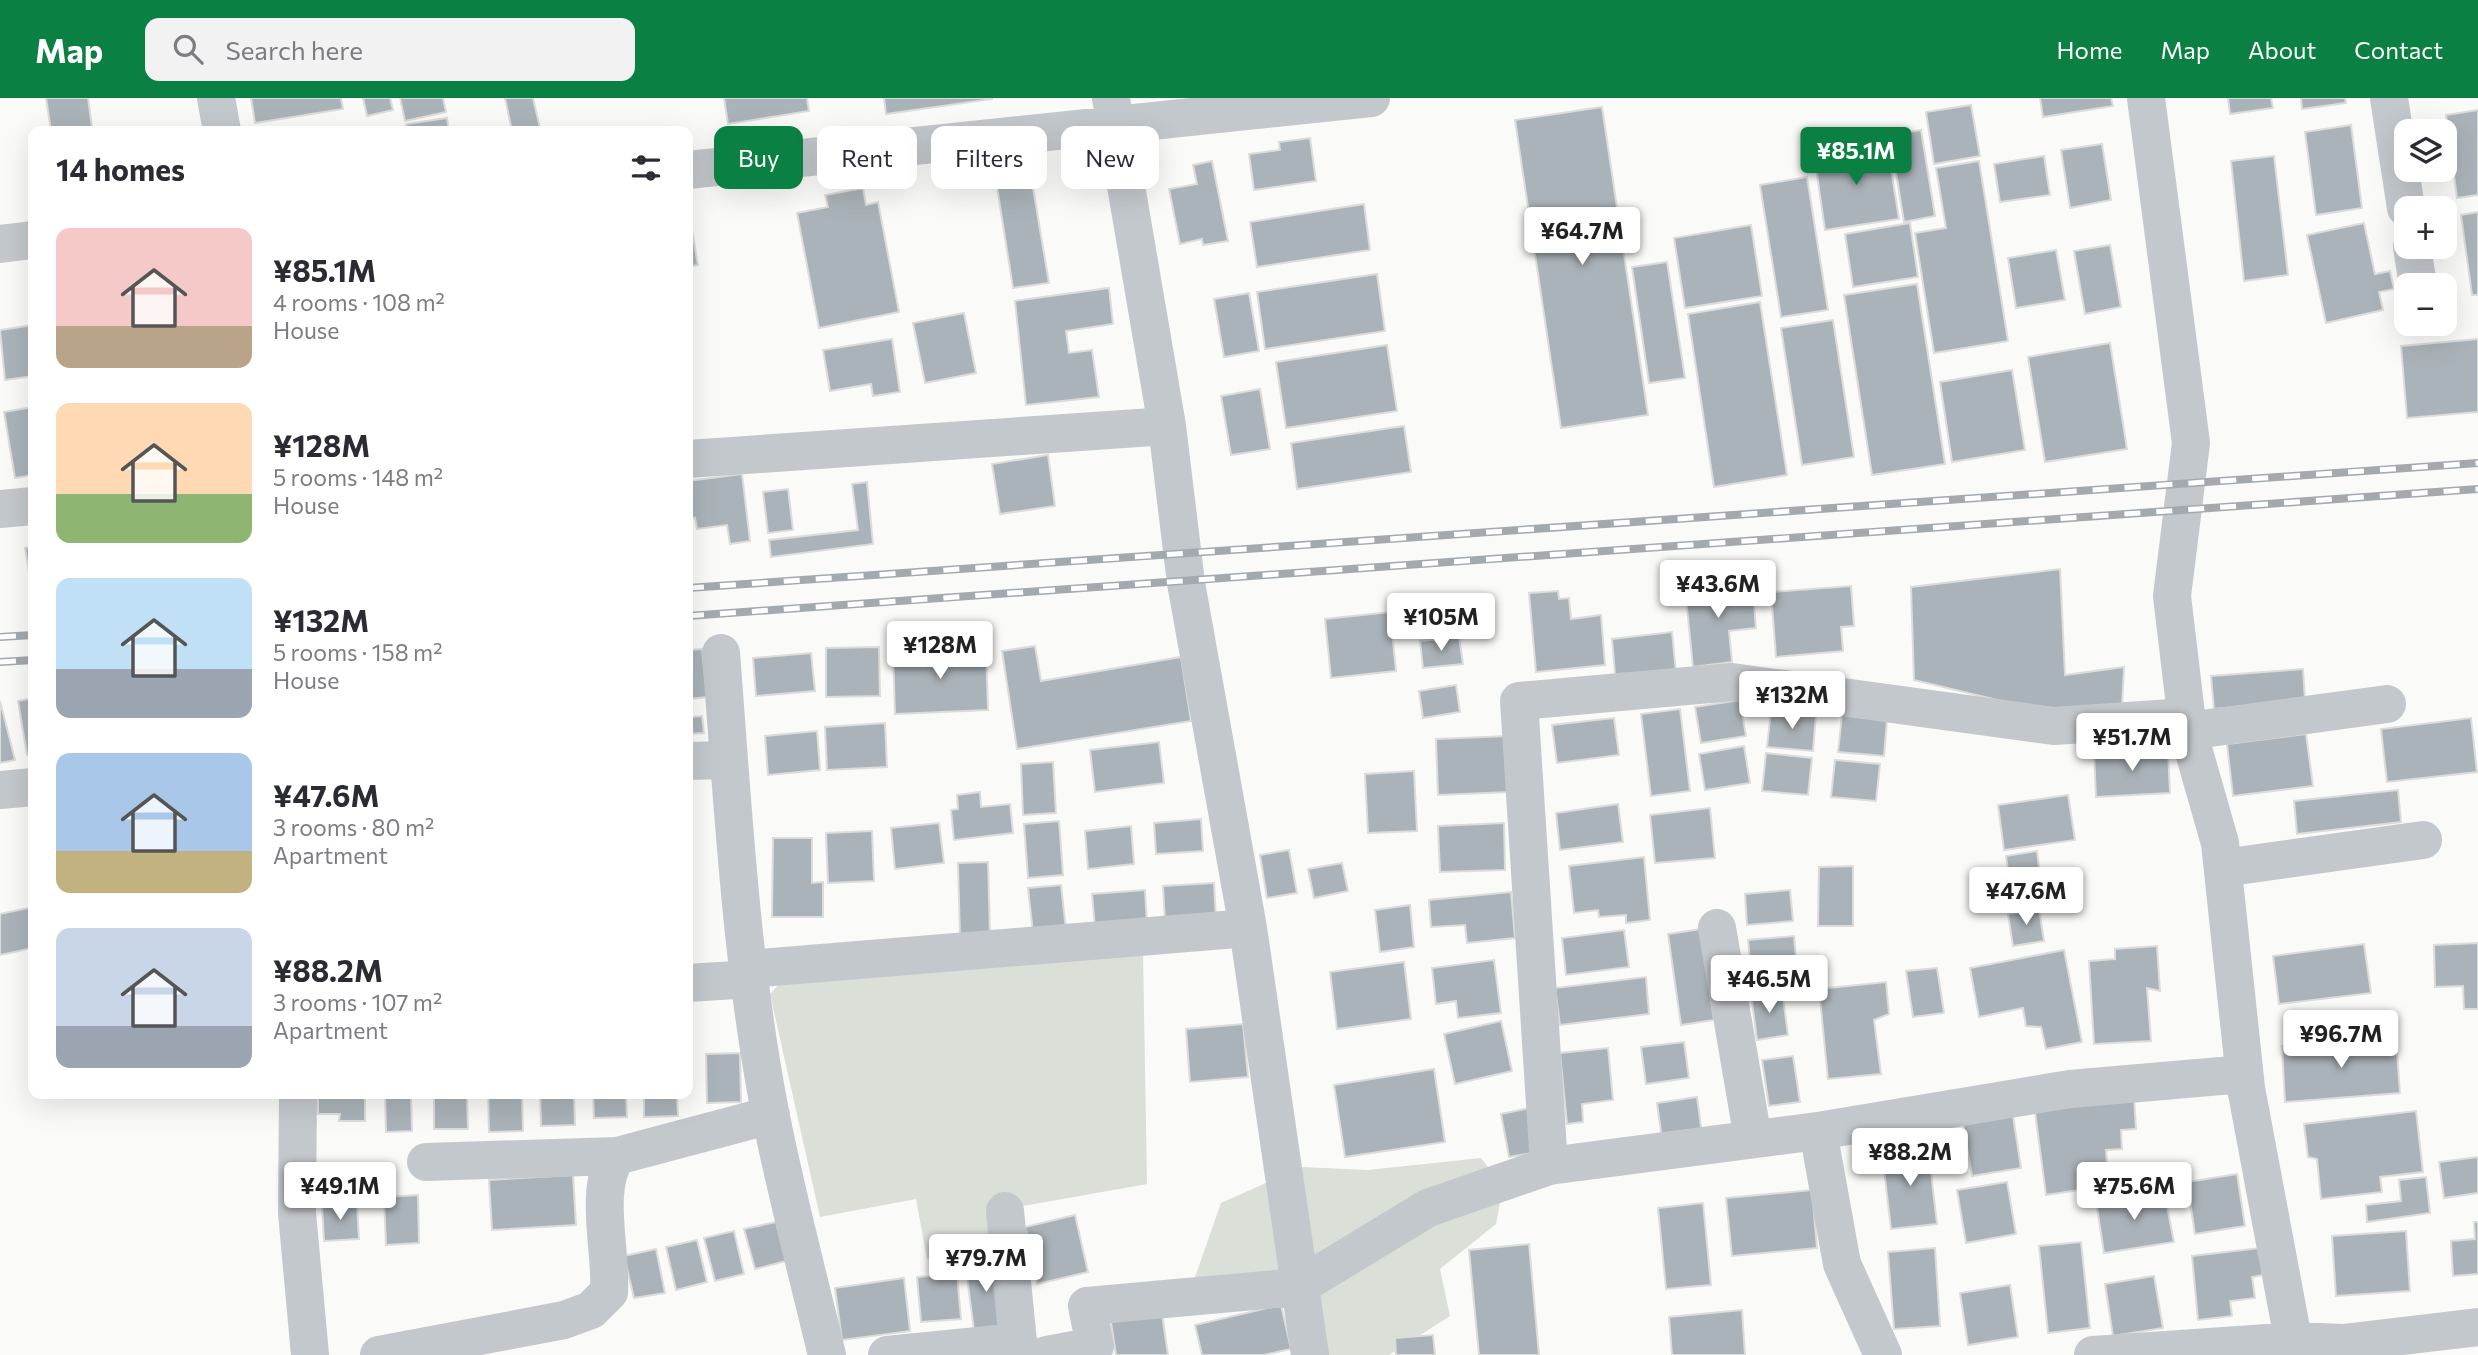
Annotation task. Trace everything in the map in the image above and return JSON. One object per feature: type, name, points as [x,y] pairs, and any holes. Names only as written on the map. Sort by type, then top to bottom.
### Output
[{"type":"street","points":[[216,98],[221,126]]},
{"type":"street","points":[[693,169],[1112,110],[1371,98]]},
{"type":"street","points":[[2146,98],[2191,443],[2172,596],[2188,724],[2220,843],[2244,1074],[2295,1348]]},
{"type":"street","points":[[2389,98],[2404,196]]},
{"type":"street","points":[[1112,110],[1167,426],[1186,583],[1248,928],[1298,1287],[1310,1355]]},
{"type":"street","points":[[0,244],[28,241]]},
{"type":"street","points":[[693,459],[1167,426]]},
{"type":"street","points":[[0,509],[28,506]]},
{"type":"street","points":[[721,653],[750,974],[771,1115],[809,1290],[827,1355]]},
{"type":"street","points":[[1549,1166],[1519,701],[1732,682],[2054,726],[2188,724],[2387,704]]},
{"type":"street","points":[[693,761],[729,760]]},
{"type":"street","points":[[0,790],[28,787]]},
{"type":"street","points":[[2223,867],[2423,841]]},
{"type":"street","points":[[693,982],[750,974],[1248,928]]},
{"type":"street","points":[[1717,928],[1753,1139]]},
{"type":"street","points":[[887,1355],[1096,1351],[1087,1306],[1298,1287],[1428,1208],[1549,1166],[1818,1130],[2070,1089],[2244,1074]]},
{"type":"street","points":[[298,1099],[297,1213],[310,1355]]},
{"type":"street","points":[[426,1162],[617,1156],[771,1115]]},
{"type":"street","points":[[1818,1130],[1842,1264],[1883,1355]]},
{"type":"street","points":[[379,1355],[510,1332],[564,1320],[591,1310],[609,1292],[611,1268],[604,1188],[610,1165],[617,1156]]},
{"type":"street","points":[[1005,1211],[1029,1351]]},
{"type":"street","points":[[2093,1355],[2295,1348],[2478,1327]]},
{"type":"shaded area","points":[[1143,953],[1147,1184],[1012,1208],[1016,1245],[927,1259],[916,1199],[820,1217],[770,994],[780,983]]},
{"type":"shaded area","points":[[1481,1158],[1503,1186],[1496,1224],[1440,1269],[1450,1316],[1389,1355],[1320,1355],[1304,1279],[1195,1277],[1221,1203],[1302,1167],[1368,1170]]},
{"type":"building","points":[[46,98],[88,98],[92,126],[50,126]]},
{"type":"building","points":[[251,98],[341,98],[343,109],[255,123]]},
{"type":"building","points":[[363,98],[390,98],[393,110],[367,116]]},
{"type":"building","points":[[400,98],[443,98],[446,112],[405,121]]},
{"type":"building","points":[[505,98],[533,98],[540,126],[511,126]]},
{"type":"building","points":[[724,98],[807,98],[809,111],[728,124]]},
{"type":"building","points":[[884,98],[992,98],[992,99],[886,114]]},
{"type":"building","points":[[2040,98],[2111,98],[2113,106],[2043,117]]},
{"type":"building","points":[[2228,98],[2271,98],[2273,108],[2230,114]]},
{"type":"building","points":[[2301,98],[2345,98],[2346,103],[2302,109]]},
{"type":"building","points":[[1971,105],[1980,156],[1934,164],[1926,112]]},
{"type":"building","points":[[1602,107],[1648,415],[1561,428],[1515,120]]},
{"type":"building","points":[[2478,110],[2478,195],[2457,198],[2455,182],[2457,182],[2457,119],[2447,119],[2446,115]]},
{"type":"building","points":[[447,118],[448,126],[406,126]]},
{"type":"building","points":[[2351,125],[2362,208],[2316,215],[2305,132]]},
{"type":"building","points":[[1921,130],[1935,216],[1904,222],[1890,135]]},
{"type":"building","points":[[1310,138],[1316,181],[1254,190],[1249,154],[1280,150],[1279,142]]},
{"type":"building","points":[[1887,143],[1899,219],[1825,230],[1814,154]]},
{"type":"building","points":[[2102,144],[2111,200],[2070,208],[2061,150]]},
{"type":"building","points":[[2044,156],[2050,195],[2000,202],[1994,164]]},
{"type":"building","points":[[2274,156],[2288,275],[2244,281],[2231,161]]},
{"type":"building","points":[[1212,161],[1228,241],[1203,245],[1202,239],[1180,244],[1169,189],[1197,184],[1193,165]]},
{"type":"building","points":[[1979,161],[2008,341],[1934,353],[1915,233],[1946,228],[1936,168]]},
{"type":"building","points":[[1807,177],[1828,310],[1781,317],[1760,185]]},
{"type":"building","points":[[863,189],[866,205],[878,202],[899,312],[819,328],[797,213],[828,207],[825,195]]},
{"type":"building","points":[[997,189],[1033,189],[1049,283],[1013,288]]},
{"type":"building","points":[[1364,204],[1370,250],[1257,267],[1250,222]]},
{"type":"building","points":[[2478,212],[2478,295],[2472,295],[2461,215]]},
{"type":"building","points":[[1910,223],[1918,277],[1853,287],[1845,234]]},
{"type":"building","points":[[2364,223],[2375,274],[2390,271],[2394,289],[2379,292],[2383,310],[2326,323],[2307,235]]},
{"type":"building","points":[[1751,225],[1762,296],[1685,308],[1674,238]]},
{"type":"building","points":[[693,236],[698,265],[693,266]]},
{"type":"building","points":[[2110,245],[2121,307],[2085,314],[2074,251]]},
{"type":"building","points":[[2056,250],[2065,300],[2016,308],[2008,258]]},
{"type":"building","points":[[1667,262],[1685,378],[1649,383],[1632,267]]},
{"type":"building","points":[[1377,274],[1385,331],[1265,349],[1257,292]]},
{"type":"building","points":[[1917,284],[1945,464],[1872,475],[1844,295]]},
{"type":"building","points":[[1109,288],[1113,324],[1066,331],[1069,353],[1092,350],[1099,397],[1026,405],[1015,301]]},
{"type":"building","points":[[1249,293],[1259,351],[1224,357],[1214,299]]},
{"type":"building","points":[[1760,302],[1787,475],[1714,487],[1688,314]]},
{"type":"building","points":[[964,313],[976,373],[925,383],[913,323]]},
{"type":"building","points":[[1833,320],[1854,457],[1802,465],[1781,328]]},
{"type":"building","points":[[28,326],[28,377],[5,380],[0,330]]},
{"type":"building","points":[[892,339],[900,392],[873,396],[871,384],[830,391],[823,350]]},
{"type":"building","points":[[2478,339],[2478,412],[2407,418],[2401,346]]},
{"type":"building","points":[[2110,343],[2127,449],[2045,462],[2028,357]]},
{"type":"building","points":[[1387,345],[1397,411],[1286,428],[1276,362]]},
{"type":"building","points":[[2012,370],[2025,450],[1952,462],[1940,382]]},
{"type":"building","points":[[1260,389],[1270,449],[1231,455],[1221,396]]},
{"type":"building","points":[[28,408],[28,476],[15,478],[4,412]]},
{"type":"building","points":[[1404,426],[1411,472],[1297,489],[1291,443]]},
{"type":"building","points":[[1048,455],[1055,506],[1000,514],[992,464]]},
{"type":"building","points":[[742,474],[750,541],[730,544],[727,525],[697,529],[693,518],[693,480]]},
{"type":"building","points":[[867,482],[873,544],[771,557],[769,540],[858,530],[852,484]]},
{"type":"building","points":[[788,489],[793,530],[768,533],[763,492]]},
{"type":"building","points":[[2060,569],[2065,675],[2124,667],[2122,707],[2043,711],[1914,680],[1911,587]]},
{"type":"building","points":[[1752,581],[1756,628],[1729,631],[1732,662],[1693,667],[1685,588]]},
{"type":"building","points":[[1851,586],[1854,626],[1841,627],[1843,651],[1776,657],[1771,592]]},
{"type":"building","points":[[1558,591],[1559,599],[1569,598],[1571,619],[1601,615],[1605,665],[1536,672],[1529,593]]},
{"type":"building","points":[[1441,601],[1444,626],[1416,630],[1413,604]]},
{"type":"building","points":[[1390,612],[1396,671],[1331,678],[1325,619]]},
{"type":"building","points":[[1672,632],[1676,673],[1615,674],[1612,639]]},
{"type":"building","points":[[1459,637],[1463,664],[1423,668],[1420,641]]},
{"type":"building","points":[[1035,646],[1041,681],[1181,657],[1191,721],[1017,749],[1002,651]]},
{"type":"building","points":[[879,647],[880,696],[826,697],[826,648]]},
{"type":"building","points":[[702,649],[707,697],[693,699],[693,650]]},
{"type":"building","points":[[986,649],[988,710],[895,714],[893,652]]},
{"type":"building","points":[[811,653],[815,691],[756,696],[753,658]]},
{"type":"building","points":[[2303,669],[2305,700],[2214,709],[2211,676]]},
{"type":"building","points":[[1456,685],[1460,712],[1423,718],[1419,691]]},
{"type":"building","points":[[28,699],[28,755],[27,755],[18,701]]},
{"type":"building","points":[[1740,700],[1746,736],[1701,743],[1695,707]]},
{"type":"building","points":[[0,701],[15,760],[0,763]]},
{"type":"building","points":[[1680,709],[1690,791],[1651,796],[1641,714]]},
{"type":"building","points":[[1771,710],[1816,714],[1813,751],[1767,747]]},
{"type":"building","points":[[1842,715],[1887,720],[1884,756],[1838,752]]},
{"type":"building","points":[[702,716],[704,733],[693,734],[693,717]]},
{"type":"building","points":[[1614,718],[1619,755],[1557,763],[1552,725]]},
{"type":"building","points":[[2471,718],[2477,772],[2387,782],[2381,729]]},
{"type":"building","points":[[885,723],[887,767],[827,770],[825,727]]},
{"type":"building","points":[[817,731],[820,770],[768,775],[765,736]]},
{"type":"building","points":[[2306,734],[2313,786],[2233,796],[2227,744]]},
{"type":"building","points":[[1507,736],[1509,792],[1438,795],[1436,739]]},
{"type":"building","points":[[1159,742],[1164,783],[1095,792],[1090,750]]},
{"type":"building","points":[[1744,746],[1750,783],[1705,790],[1699,754]]},
{"type":"building","points":[[2168,750],[2170,793],[2096,797],[2094,753]]},
{"type":"building","points":[[1766,753],[1812,758],[1808,795],[1762,791]]},
{"type":"building","points":[[1835,760],[1880,764],[1876,801],[1831,797]]},
{"type":"building","points":[[1053,762],[1056,813],[1023,815],[1021,764]]},
{"type":"building","points":[[1414,771],[1417,831],[1368,833],[1365,774]]},
{"type":"building","points":[[2398,790],[2401,822],[2297,834],[2294,801]]},
{"type":"building","points":[[980,792],[981,807],[1010,804],[1013,833],[954,840],[951,810],[958,809],[957,795]]},
{"type":"building","points":[[2068,795],[2075,840],[2004,850],[1998,805]]},
{"type":"building","points":[[1618,804],[1623,842],[1560,850],[1556,813]]},
{"type":"building","points":[[1710,808],[1715,858],[1655,863],[1650,815]]},
{"type":"building","points":[[1201,819],[1203,851],[1156,854],[1154,823]]},
{"type":"building","points":[[1059,821],[1063,875],[1028,878],[1024,824]]},
{"type":"building","points":[[939,823],[944,863],[895,869],[891,828]]},
{"type":"building","points":[[1504,823],[1505,870],[1440,872],[1438,826]]},
{"type":"building","points":[[1131,826],[1134,864],[1088,869],[1085,831]]},
{"type":"building","points":[[872,831],[874,881],[828,883],[826,833]]},
{"type":"building","points":[[773,838],[812,838],[812,883],[823,882],[823,917],[772,917]]},
{"type":"building","points":[[1289,850],[1297,893],[1267,898],[1260,855]]},
{"type":"building","points":[[2037,851],[2043,897],[2012,901],[2006,856]]},
{"type":"building","points":[[1644,857],[1650,920],[1626,923],[1626,915],[1599,917],[1598,910],[1574,913],[1569,866]]},
{"type":"building","points":[[988,862],[990,935],[960,936],[958,863]]},
{"type":"building","points":[[1342,863],[1348,891],[1314,898],[1308,869]]},
{"type":"building","points":[[1853,866],[1853,926],[1818,926],[1819,867]]},
{"type":"building","points":[[1214,883],[1216,919],[1165,921],[1163,886]]},
{"type":"building","points":[[1061,885],[1066,930],[1033,933],[1028,888]]},
{"type":"building","points":[[1145,890],[1147,925],[1095,928],[1092,894]]},
{"type":"building","points":[[1790,890],[1793,921],[1747,925],[1745,894]]},
{"type":"building","points":[[1511,892],[1515,938],[1467,943],[1465,925],[1431,927],[1429,900]]},
{"type":"building","points":[[1410,905],[1414,947],[1380,952],[1375,910]]},
{"type":"building","points":[[28,908],[28,949],[0,955],[0,914]]},
{"type":"building","points":[[2039,909],[2044,941],[2013,946],[2008,914]]},
{"type":"building","points":[[1701,929],[1714,1020],[1681,1025],[1668,934]]},
{"type":"building","points":[[1624,930],[1629,967],[1566,975],[1562,938]]},
{"type":"building","points":[[1794,936],[1797,968],[1751,971],[1748,940]]},
{"type":"building","points":[[2478,943],[2478,1009],[2464,1009],[2463,986],[2435,987],[2434,945]]},
{"type":"building","points":[[2364,944],[2371,993],[2279,1004],[2273,956]]},
{"type":"building","points":[[2157,946],[2160,991],[2147,988],[2151,1041],[2094,1044],[2089,961],[2115,959],[2115,949]]},
{"type":"building","points":[[2064,950],[2082,1042],[2046,1049],[2041,1027],[2026,1026],[2023,1008],[1979,1017],[1970,968]]},
{"type":"building","points":[[1494,960],[1501,1013],[1458,1018],[1456,1001],[1436,1004],[1432,968]]},
{"type":"building","points":[[1404,962],[1411,1019],[1337,1029],[1330,972]]},
{"type":"building","points":[[1937,968],[1944,1013],[1913,1017],[1906,971]]},
{"type":"building","points":[[1646,977],[1649,1014],[1560,1025],[1555,988]]},
{"type":"building","points":[[1886,982],[1889,1014],[1874,1020],[1881,1074],[1828,1079],[1819,989]]},
{"type":"building","points":[[1782,990],[1788,1035],[1757,1040],[1751,994]]},
{"type":"building","points":[[1501,1021],[1512,1071],[1455,1084],[1444,1034]]},
{"type":"building","points":[[1243,1024],[1248,1077],[1190,1082],[1186,1029]]},
{"type":"building","points":[[2396,1038],[2400,1093],[2285,1102],[2282,1046]]},
{"type":"building","points":[[1684,1042],[1689,1078],[1646,1084],[1641,1047]]},
{"type":"building","points":[[1608,1048],[1613,1100],[1582,1104],[1583,1122],[1567,1124],[1560,1053]]},
{"type":"building","points":[[740,1053],[741,1102],[707,1103],[706,1054]]},
{"type":"building","points":[[1793,1056],[1800,1102],[1769,1106],[1762,1060]]},
{"type":"building","points":[[1434,1069],[1445,1142],[1345,1157],[1334,1085]]},
{"type":"building","points":[[1697,1097],[1702,1134],[1662,1139],[1657,1103]]},
{"type":"building","points":[[2134,1097],[2136,1129],[2121,1130],[2122,1149],[2106,1150],[2107,1165],[2086,1166],[2086,1189],[2046,1195],[2035,1112]]},
{"type":"building","points":[[318,1099],[365,1099],[365,1121],[339,1121],[340,1114],[318,1114]]},
{"type":"building","points":[[385,1099],[411,1099],[412,1131],[386,1132]]},
{"type":"building","points":[[434,1099],[467,1099],[468,1129],[434,1129]]},
{"type":"building","points":[[488,1099],[522,1099],[523,1131],[489,1132]]},
{"type":"building","points":[[540,1099],[574,1099],[575,1125],[541,1126]]},
{"type":"building","points":[[593,1099],[626,1099],[627,1117],[594,1118]]},
{"type":"building","points":[[644,1099],[677,1099],[678,1116],[644,1117]]},
{"type":"building","points":[[1530,1108],[1538,1152],[1509,1157],[1501,1114]]},
{"type":"building","points":[[2416,1111],[2423,1172],[2380,1177],[2382,1192],[2321,1199],[2317,1159],[2308,1157],[2304,1124]]},
{"type":"building","points":[[2013,1116],[2021,1168],[1972,1176],[1963,1124]]},
{"type":"building","points":[[1928,1147],[1937,1224],[1891,1229],[1882,1152]]},
{"type":"building","points":[[2478,1157],[2478,1193],[2444,1198],[2439,1162]]},
{"type":"building","points":[[2237,1174],[2245,1226],[2195,1234],[2187,1182]]},
{"type":"building","points":[[573,1175],[576,1225],[492,1230],[489,1180]]},
{"type":"building","points":[[2426,1177],[2430,1213],[2367,1222],[2366,1205],[2401,1201],[2399,1180]]},
{"type":"building","points":[[2007,1182],[2016,1234],[1966,1243],[1957,1190]]},
{"type":"building","points":[[1812,1190],[1817,1248],[1732,1256],[1726,1198]]},
{"type":"building","points":[[2164,1191],[2174,1242],[2104,1253],[2096,1201]]},
{"type":"building","points":[[418,1195],[419,1243],[386,1245],[384,1197]]},
{"type":"building","points":[[1703,1203],[1711,1285],[1666,1289],[1658,1208]]},
{"type":"building","points":[[357,1204],[359,1239],[324,1241],[322,1205]]},
{"type":"building","points":[[1075,1215],[1088,1272],[1037,1284],[1025,1227]]},
{"type":"building","points":[[776,1222],[786,1261],[755,1269],[744,1229]]},
{"type":"building","points":[[2474,1222],[2478,1222],[2478,1274],[2453,1276],[2451,1241],[2475,1239]]},
{"type":"building","points":[[734,1231],[744,1274],[715,1281],[704,1238]]},
{"type":"building","points":[[2406,1231],[2410,1291],[2336,1296],[2332,1236]]},
{"type":"building","points":[[697,1240],[707,1282],[676,1290],[666,1247]]},
{"type":"building","points":[[2081,1242],[2090,1328],[2048,1333],[2039,1246]]},
{"type":"building","points":[[1529,1244],[1539,1355],[1479,1355],[1469,1250]]},
{"type":"building","points":[[1935,1248],[1940,1326],[1894,1329],[1888,1252]]},
{"type":"building","points":[[2260,1248],[2263,1275],[2252,1277],[2255,1298],[2230,1301],[2232,1316],[2198,1320],[2192,1256]]},
{"type":"building","points":[[656,1249],[665,1293],[634,1298],[624,1256]]},
{"type":"building","points":[[999,1257],[1008,1325],[974,1330],[965,1262]]},
{"type":"building","points":[[957,1274],[961,1319],[921,1322],[917,1277]]},
{"type":"building","points":[[2154,1276],[2163,1328],[2113,1336],[2105,1284]]},
{"type":"building","points":[[904,1278],[910,1331],[842,1340],[835,1288]]},
{"type":"building","points":[[2010,1285],[2018,1337],[1968,1345],[1960,1293]]},
{"type":"building","points":[[1281,1305],[1291,1349],[1263,1355],[1202,1355],[1195,1325]]},
{"type":"building","points":[[1742,1310],[1745,1355],[1672,1355],[1669,1317]]},
{"type":"building","points":[[1162,1314],[1168,1355],[1116,1355],[1111,1322]]},
{"type":"building","points":[[1433,1335],[1435,1355],[1396,1355],[1395,1338]]},
{"type":"railway","points":[[693,588],[2478,463]]},
{"type":"railway","points":[[693,616],[2478,489]]},
{"type":"railway","points":[[0,637],[28,635]]},
{"type":"railway","points":[[0,662],[28,660]]}]
